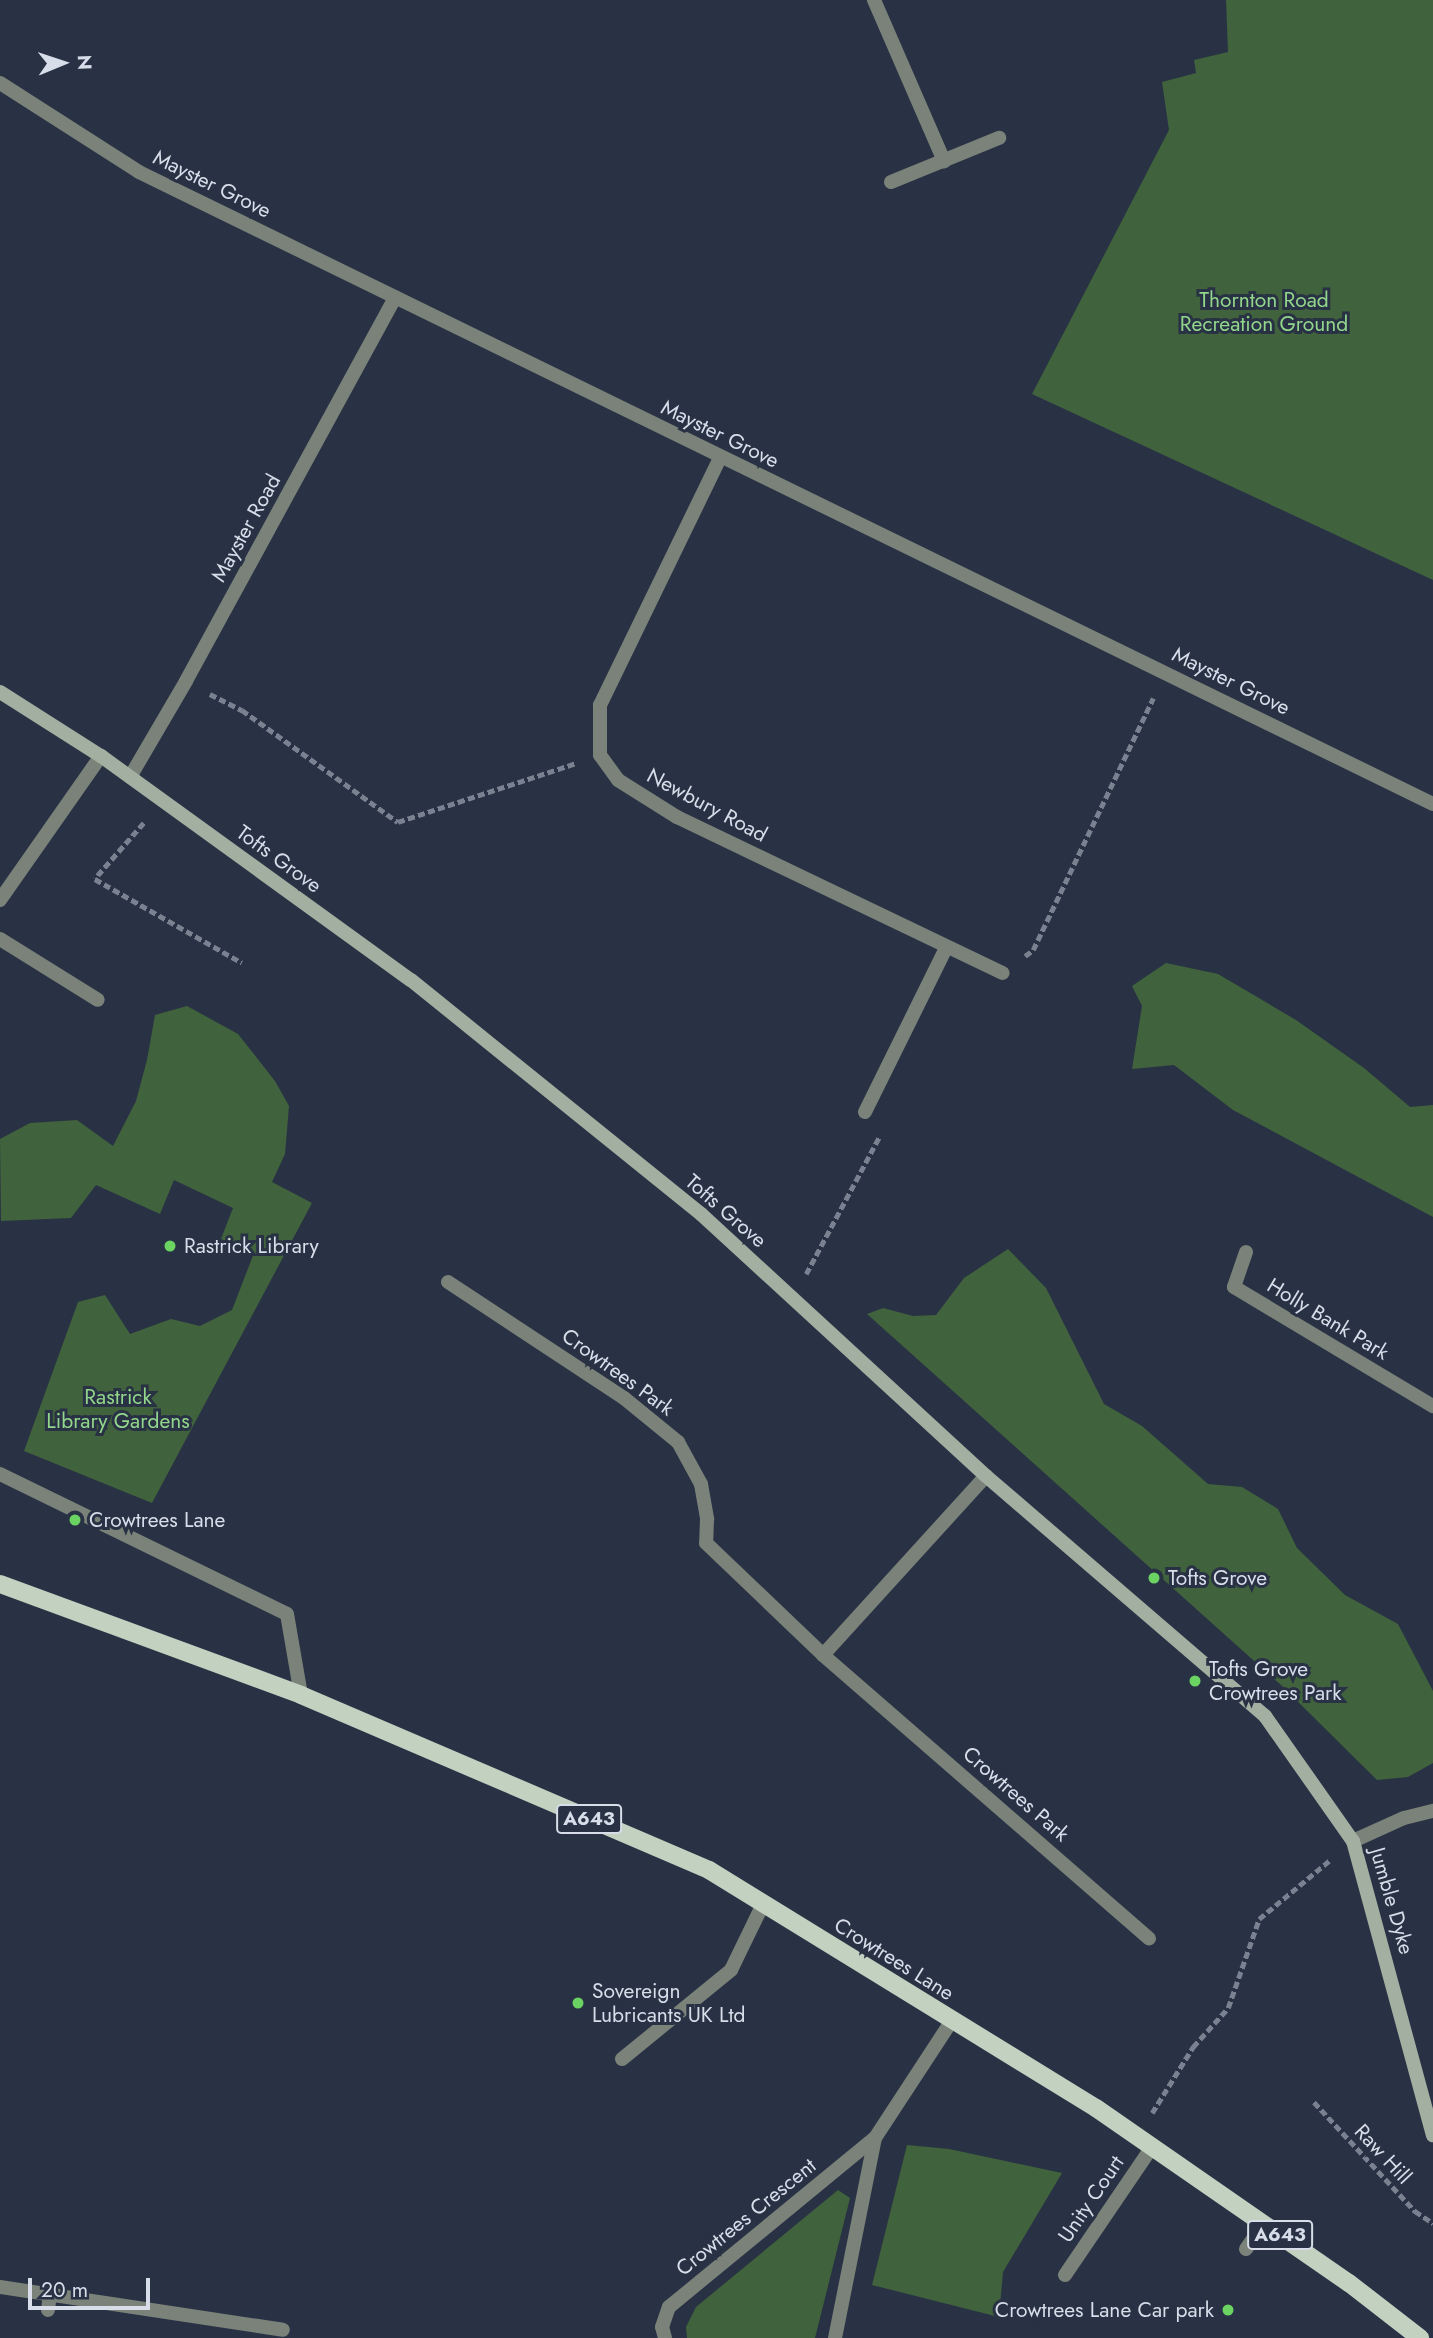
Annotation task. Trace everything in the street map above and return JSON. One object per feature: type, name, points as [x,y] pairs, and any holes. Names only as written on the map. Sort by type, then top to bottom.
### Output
[{"type":"main road","name":"Crowtrees Lane","points":[[0,1584],[301,1695],[709,1870],[951,2022],[1096,2108],[1264,2223],[1420,2338]]},
{"type":"street","points":[[874,0],[944,161]]},
{"type":"street","name":"Mayster Grove","points":[[0,83],[139,172],[1433,804]]},
{"type":"street","points":[[891,182],[999,138]]},
{"type":"street","name":"Mayster Road","points":[[130,776],[186,681],[395,297]]},
{"type":"street","points":[[600,755],[600,705],[720,458]]},
{"type":"street","name":"Tofts Grove","points":[[0,692],[130,776],[411,980],[701,1214],[986,1476],[1265,1716],[1353,1841]]},
{"type":"street","name":"Newbury Road","points":[[600,755],[618,780],[677,817],[1003,973]]},
{"type":"street","points":[[0,900],[101,756]]},
{"type":"street","points":[[0,939],[98,1000]]},
{"type":"street","points":[[865,1112],[946,947]]},
{"type":"street","name":"Holly Bank Park","points":[[1246,1252],[1234,1287],[1433,1406]]},
{"type":"street","name":"Crowtrees Park","points":[[448,1282],[624,1398],[678,1442],[701,1484],[707,1519],[706,1543],[823,1655],[1149,1938]]},
{"type":"street","points":[[0,1474],[287,1614],[301,1695]]},
{"type":"street","points":[[823,1655],[986,1476]]},
{"type":"street","points":[[1353,1841],[1404,1818],[1433,1811]]},
{"type":"street","name":"Jumble Dyke","points":[[1353,1841],[1433,2135]]},
{"type":"street","points":[[622,2060],[731,1970],[763,1904]]},
{"type":"street","name":"Crowtrees Crescent","points":[[665,2338],[662,2327],[668,2307],[875,2138],[951,2022]]},
{"type":"street","name":"Crowtrees Crescent","points":[[835,2338],[875,2138]]},
{"type":"street","name":"Unity Court","points":[[1065,2275],[1144,2142]]},
{"type":"street","points":[[1246,2249],[1264,2223]]},
{"type":"street","points":[[0,2287],[283,2330]]},
{"type":"street","points":[[48,2310],[50,2294]]},
{"type":"path","points":[[1003,973],[1033,950],[1165,672]]},
{"type":"path","points":[[214,696],[242,710],[398,822],[600,755]]},
{"type":"path","points":[[163,801],[95,879],[242,963]]},
{"type":"path","points":[[817,1254],[875,1145]]},
{"type":"path","points":[[1144,2142],[1193,2047],[1228,2008],[1259,1919],[1353,1841]]},
{"type":"path","name":"Raw Hill","points":[[1314,2102],[1415,2211],[1433,2223]]},
{"type":"green space","name":"Thornton Road Recreation Ground","points":[[1226,0],[1433,0],[1433,580],[1032,394],[1169,130],[1162,82],[1196,73],[1194,60],[1228,52]]},
{"type":"green space","points":[[1166,963],[1218,974],[1296,1020],[1364,1068],[1410,1107],[1433,1105],[1433,1217],[1233,1110],[1174,1065],[1132,1069],[1142,1006],[1132,986]]},
{"type":"green space","name":"Rastrick Library Gardens","points":[[187,1006],[238,1034],[275,1081],[289,1106],[285,1154],[272,1182],[312,1203],[152,1503],[24,1451],[78,1302],[105,1295],[130,1334],[171,1319],[200,1326],[232,1310],[254,1253],[221,1239],[233,1208],[174,1180],[160,1214],[96,1185],[71,1218],[1,1221],[0,1139],[30,1123],[77,1120],[113,1146],[136,1101],[155,1015]]},
{"type":"green space","points":[[1008,1249],[1046,1288],[1104,1404],[1142,1426],[1208,1484],[1242,1487],[1278,1509],[1297,1548],[1345,1595],[1398,1624],[1433,1691],[1433,1763],[1408,1777],[1377,1780],[1281,1685],[867,1314],[883,1308],[913,1316],[936,1315],[964,1278]]},
{"type":"green space","points":[[907,2145],[949,2149],[1062,2173],[1003,2272],[999,2317],[872,2285]]},
{"type":"green space","points":[[838,2190],[850,2198],[815,2338],[687,2338],[686,2327],[696,2307]]},
{"type":"place","name":"Rastrick Library","points":[[170,1246]]},
{"type":"place","name":"Crowtrees Lane","points":[[75,1520]]},
{"type":"place","name":"Tofts Grove","points":[[1154,1578]]},
{"type":"place","name":"Tofts Grove Crowtrees Park","points":[[1195,1681]]},
{"type":"place","name":"Sovereign Lubricants UK Ltd","points":[[578,2003]]},
{"type":"place","name":"Crowtrees Lane Car park","points":[[1228,2310]]}]
